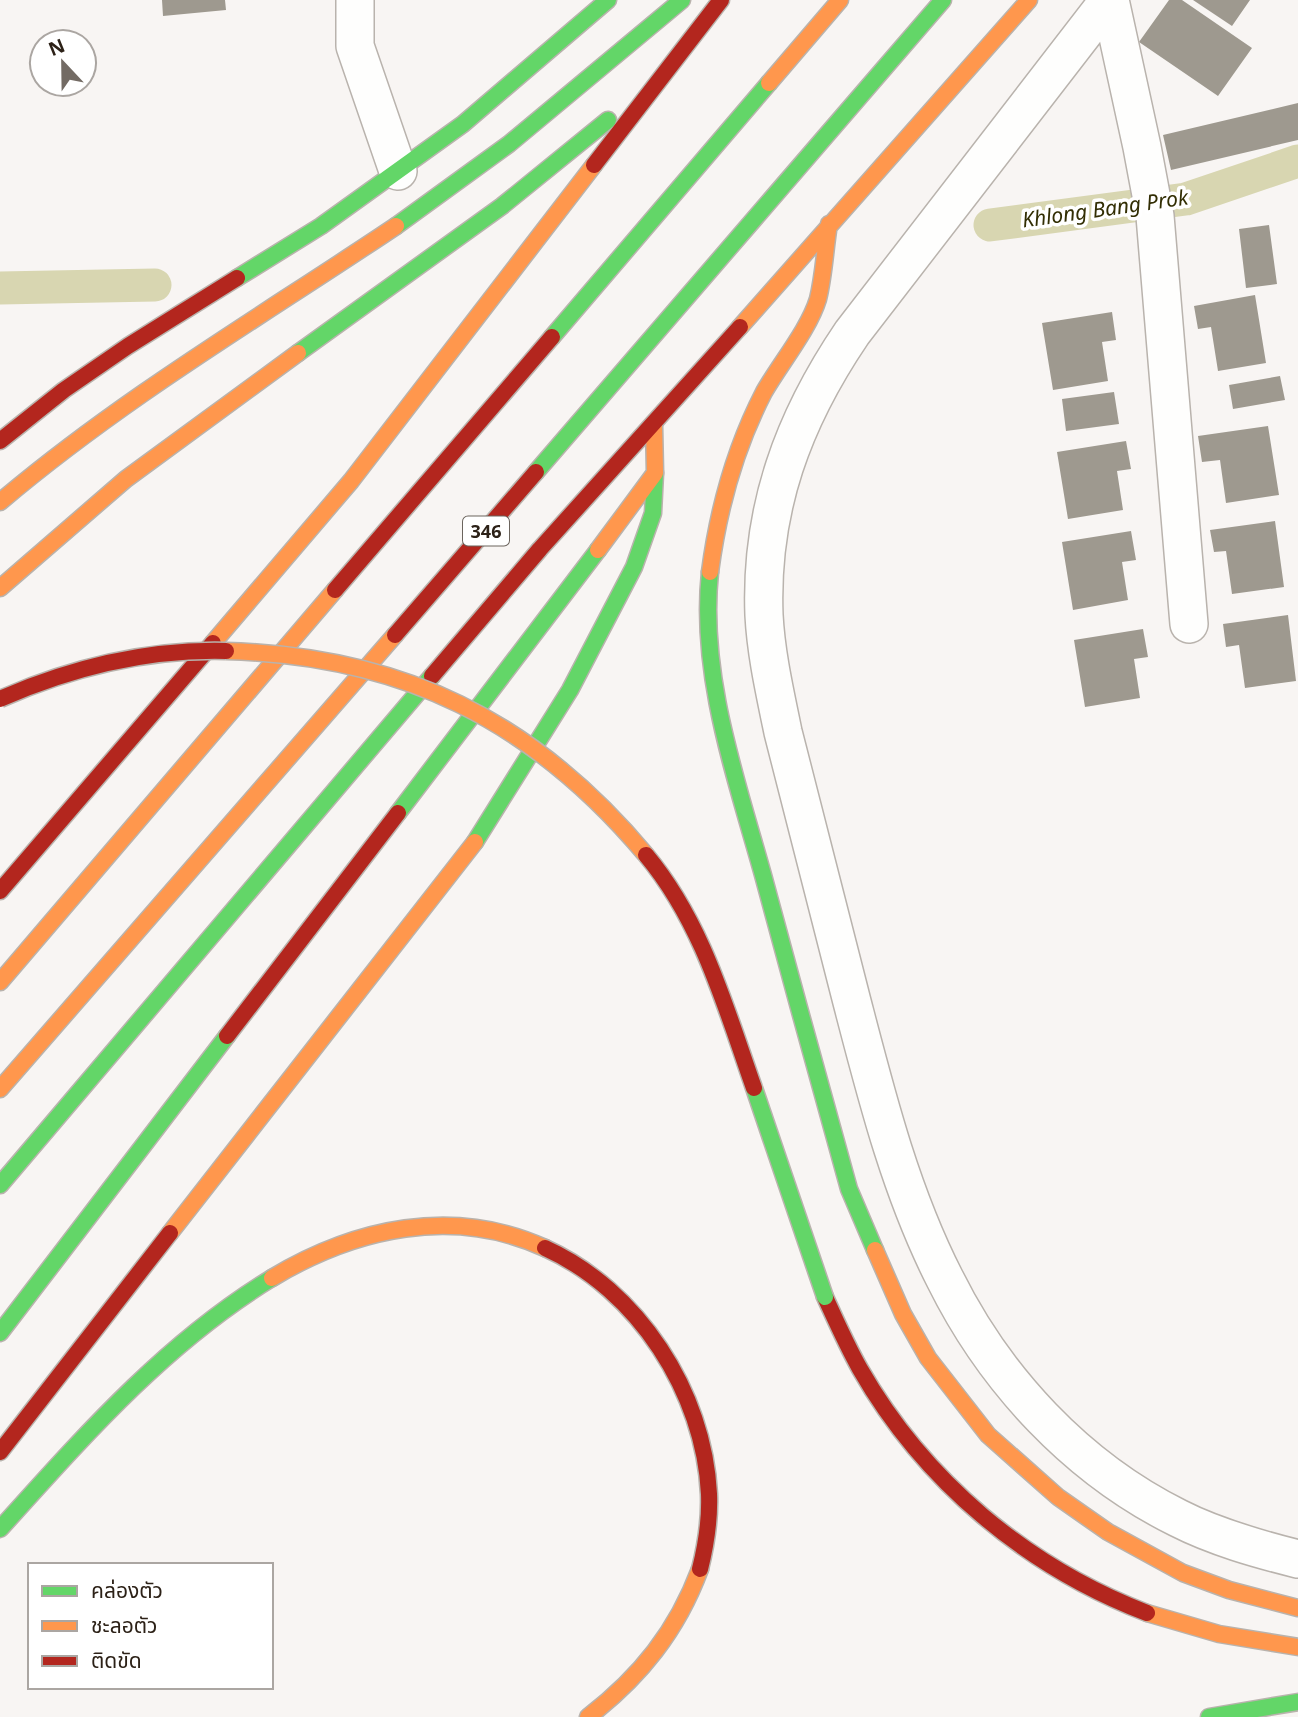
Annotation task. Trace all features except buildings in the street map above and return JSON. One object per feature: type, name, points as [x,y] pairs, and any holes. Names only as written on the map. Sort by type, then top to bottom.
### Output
[{"type":"main road","points":[[0,441],[64,390],[128,345],[321,226],[463,124],[608,0]]},
{"type":"main road","points":[[0,502],[95,425],[401,224],[462,180],[682,0]]},
{"type":"main road","points":[[0,891],[351,481],[721,0]]},
{"type":"main road","points":[[0,982],[840,0]]},
{"type":"main road","name":"346","points":[[0,1089],[764,210],[943,0]]},
{"type":"main road","points":[[0,1185],[499,597],[1029,0]]},
{"type":"main road","points":[[0,588],[51,541],[168,446],[463,234],[569,153],[673,62]]},
{"type":"main road","points":[[829,224],[818,298],[812,313],[763,395],[743,439],[719,524],[708,600],[710,649],[733,768],[849,1189],[903,1314],[928,1358],[988,1435],[1012,1458],[1058,1497],[1144,1553],[1184,1573],[1229,1590],[1298,1608]]},
{"type":"main road","points":[[0,1452],[472,846],[508,792],[570,690],[634,567],[653,513],[654,425]]},
{"type":"main road","points":[[0,1332],[541,627],[655,473]]},
{"type":"main road","points":[[0,699],[79,667],[119,658],[162,651],[274,653],[368,669],[425,687],[461,704],[534,748],[561,768],[608,811],[650,860],[685,911],[708,962],[841,1336],[862,1376],[906,1439],[957,1494],[1016,1544],[1083,1587],[1154,1616],[1238,1639],[1298,1647]]},
{"type":"main road","points":[[0,1529],[134,1385],[220,1312],[282,1270],[342,1243],[404,1227],[478,1227],[523,1238],[587,1270],[621,1300],[657,1344],[673,1367],[685,1393],[701,1437],[707,1471],[706,1542],[685,1606],[666,1639],[638,1675],[588,1717]]},
{"type":"main road","points":[[1209,1717],[1298,1702]]},
{"type":"street","points":[[355,0],[355,46],[364,79],[398,171]]},
{"type":"street","points":[[1109,0],[1155,216],[1189,624]]},
{"type":"street","points":[[1109,0],[852,333],[807,407],[792,442],[769,522],[764,617],[770,667],[783,732],[882,1117],[923,1231],[951,1291],[1015,1387],[1057,1432],[1099,1468],[1178,1518],[1238,1542],[1298,1559]]},
{"type":"waterway","name":"Khlong Bang Prok","points":[[990,225],[1186,199],[1298,161]]},
{"type":"waterway","name":"Khlong Bang Prok","points":[[0,288],[155,285]]},
{"type":"traffic: fast","points":[[237,278],[321,226],[463,124],[608,0]]},
{"type":"traffic: fast","points":[[396,226],[509,144],[682,0]]},
{"type":"traffic: fast","points":[[536,472],[943,0]]},
{"type":"traffic: fast","points":[[552,337],[769,83]]},
{"type":"traffic: fast","points":[[298,353],[502,206],[608,120]]},
{"type":"traffic: fast","points":[[475,842],[570,690],[634,567],[653,513],[655,473]]},
{"type":"traffic: fast","points":[[398,813],[598,550]]},
{"type":"traffic: fast","points":[[710,572],[710,649],[731,764],[849,1189],[875,1250]]},
{"type":"traffic: fast","points":[[0,1185],[432,676]]},
{"type":"traffic: fast","points":[[0,1333],[227,1036]]},
{"type":"traffic: fast","points":[[754,1088],[825,1297]]},
{"type":"traffic: fast","points":[[0,1529],[127,1393],[196,1332],[272,1278]]},
{"type":"traffic: fast","points":[[1209,1717],[1298,1702]]},
{"type":"traffic: slow","points":[[769,83],[840,0]]},
{"type":"traffic: slow","points":[[740,327],[1029,0]]},
{"type":"traffic: slow","points":[[213,643],[351,481],[594,165]]},
{"type":"traffic: slow","points":[[710,572],[723,503],[744,435],[764,392],[801,334],[818,299],[829,224]]},
{"type":"traffic: slow","points":[[0,502],[144,392],[396,226]]},
{"type":"traffic: slow","points":[[0,588],[126,479],[298,353]]},
{"type":"traffic: slow","points":[[598,550],[655,473],[654,425]]},
{"type":"traffic: slow","points":[[0,982],[335,590]]},
{"type":"traffic: slow","points":[[0,1089],[395,635]]},
{"type":"traffic: slow","points":[[226,651],[290,656],[350,666],[406,682],[460,704],[510,732],[557,767],[603,808],[646,855]]},
{"type":"traffic: slow","points":[[170,1233],[475,842]]},
{"type":"traffic: slow","points":[[272,1278],[337,1246],[405,1228],[475,1228],[510,1235],[545,1248]]},
{"type":"traffic: slow","points":[[875,1250],[903,1314],[928,1358],[988,1435],[1058,1497],[1108,1532],[1183,1573],[1229,1590],[1298,1608]]},
{"type":"traffic: slow","points":[[588,1717],[624,1686],[655,1651],[680,1613],[700,1569]]},
{"type":"traffic: slow","points":[[1147,1613],[1219,1634],[1298,1647]]},
{"type":"traffic: jam","points":[[594,165],[721,0]]},
{"type":"traffic: jam","points":[[0,441],[64,390],[128,346],[237,278]]},
{"type":"traffic: jam","points":[[432,676],[540,549],[740,327]]},
{"type":"traffic: jam","points":[[335,590],[552,337]]},
{"type":"traffic: jam","points":[[395,635],[536,472]]},
{"type":"traffic: jam","points":[[0,891],[213,643]]},
{"type":"traffic: jam","points":[[0,699],[55,678],[110,662],[167,653],[226,651]]},
{"type":"traffic: jam","points":[[227,1036],[398,813]]},
{"type":"traffic: jam","points":[[646,855],[666,881],[697,937],[722,996],[754,1088]]},
{"type":"traffic: jam","points":[[0,1452],[170,1233]]},
{"type":"traffic: jam","points":[[545,1248],[579,1266],[609,1290],[636,1317],[660,1348],[679,1382],[694,1418],[704,1456],[709,1494],[707,1532],[700,1569]]},
{"type":"traffic: jam","points":[[825,1297],[855,1360],[886,1410],[915,1448],[947,1483],[982,1516],[1020,1545],[1103,1594],[1147,1613]]}]
